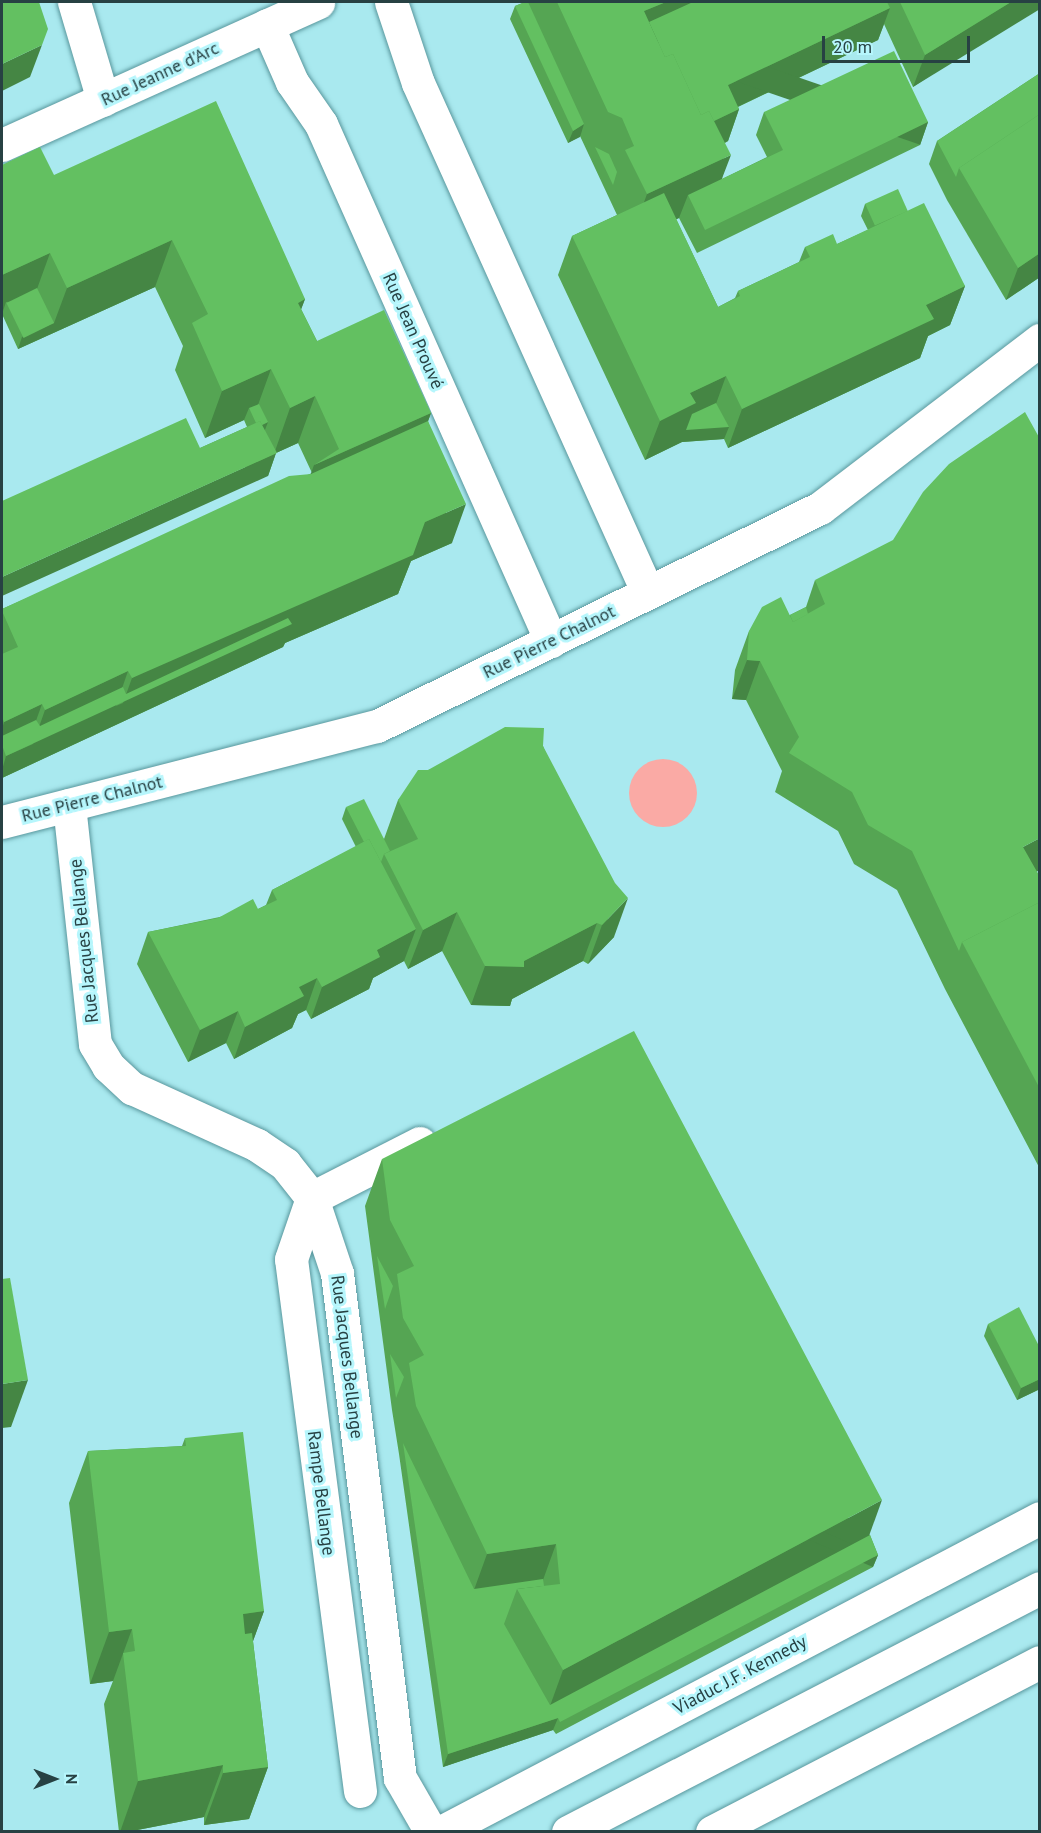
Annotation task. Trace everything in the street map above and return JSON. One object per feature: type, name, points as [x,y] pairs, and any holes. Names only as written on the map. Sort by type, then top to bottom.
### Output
[{"type":"street","points":[[74,2],[103,100]]},
{"type":"street","name":"Rue Jeanne d'Arc","points":[[2,146],[318,2]]},
{"type":"street","points":[[391,2],[417,83],[648,593]]},
{"type":"street","name":"Rue Jean Prouvé","points":[[267,25],[291,82],[321,124],[551,641]]},
{"type":"street","name":"Rue Pierre Chalnot","points":[[2,822],[377,726],[820,508],[1036,351]]},
{"type":"street","name":"Rue Jacques Bellange","points":[[69,805],[95,1044],[108,1066],[132,1088],[257,1145],[285,1164],[312,1198],[337,1273],[400,1778],[431,1832]]},
{"type":"street","points":[[312,1198],[453,1126]]},
{"type":"street","name":"Rampe Bellange","points":[[312,1198],[291,1259],[360,1791]]},
{"type":"street","name":"Viaduc J.F. Kennedy","points":[[441,1832],[1040,1518]]},
{"type":"street","points":[[568,1832],[1040,1588]]},
{"type":"street","points":[[712,1832],[1040,1662]]},
{"type":"shaded area","points":[[663,759],[676,762],[687,769],[694,780],[697,793],[694,806],[687,817],[676,824],[663,827],[650,824],[639,817],[632,806],[629,793],[632,780],[639,769],[650,762]]},
{"type":"building","points":[[2,2],[39,2],[48,29],[42,45],[2,64]]},
{"type":"building","points":[[528,2],[584,124],[573,131],[515,6]]},
{"type":"building","points":[[557,2],[666,2],[644,11],[665,57],[673,54],[701,115],[709,111],[731,155],[647,194],[625,150],[634,146],[622,118],[608,112]]},
{"type":"building","points":[[693,2],[887,2],[890,8],[728,85],[739,109],[714,121],[709,111],[701,115],[673,54],[665,57],[649,22]]},
{"type":"building","points":[[900,2],[1011,2],[925,55]]},
{"type":"building","points":[[894,51],[928,122],[705,230],[688,195],[783,150],[764,112]]},
{"type":"building","points":[[1040,73],[1040,114],[959,168],[956,177],[937,141]]},
{"type":"building","points":[[216,101],[305,299],[298,303],[317,341],[384,310],[431,413],[314,465],[339,449],[315,396],[290,408],[271,369],[222,391],[192,323],[208,314],[172,240],[67,288],[50,253],[2,275],[2,165],[40,147],[54,175]]},
{"type":"building","points":[[1040,114],[1040,253],[1018,268],[959,168]]},
{"type":"building","points":[[595,147],[609,154],[617,172],[613,185]]},
{"type":"building","points":[[898,189],[908,211],[875,226],[865,204]]},
{"type":"building","points":[[664,193],[718,307],[740,296],[738,291],[810,257],[805,247],[833,234],[837,244],[924,203],[965,286],[926,305],[934,319],[742,409],[726,376],[690,393],[696,403],[660,421],[572,236]]},
{"type":"building","points":[[37,288],[54,323],[24,338],[6,303]]},
{"type":"building","points":[[716,403],[729,427],[686,430],[692,414]]},
{"type":"building","points":[[259,404],[268,422],[262,425],[260,421],[256,423],[249,408]]},
{"type":"building","points":[[1025,412],[1040,439],[1040,838],[1023,847],[1040,877],[1040,902],[962,942],[959,951],[912,851],[868,825],[852,792],[789,753],[799,737],[760,661],[747,660],[749,631],[762,607],[781,597],[793,622],[825,604],[815,580],[893,540],[923,492],[949,464]]},
{"type":"building","points":[[186,418],[200,448],[260,421],[277,453],[2,577],[2,501]]},
{"type":"building","points":[[428,421],[466,504],[425,522],[413,555],[132,678],[128,671],[45,710],[42,704],[4,722],[2,717],[2,654],[18,647],[2,609],[289,476],[311,474]]},
{"type":"building","points":[[806,607],[808,614],[793,622],[790,615]]},
{"type":"building","points":[[288,618],[292,624],[6,756],[2,736],[36,720],[40,726],[123,687],[126,694]]},
{"type":"building","points":[[505,727],[544,728],[543,746],[615,883],[628,898],[602,925],[597,923],[524,961],[524,967],[485,966],[457,912],[423,930],[384,854],[418,839],[398,800],[418,770],[428,770]]},
{"type":"building","points":[[364,799],[390,851],[384,854],[381,862],[369,839],[364,842],[346,807]]},
{"type":"building","points":[[369,839],[416,929],[377,950],[380,957],[322,987],[317,978],[299,987],[304,996],[245,1027],[238,1011],[200,1030],[148,932],[218,918],[253,899],[258,909],[277,900],[272,890]]},
{"type":"building","points":[[1040,902],[1040,1089],[962,942]]},
{"type":"building","points":[[634,1031],[882,1500],[563,1670],[517,1589],[560,1584],[556,1544],[487,1554],[416,1406],[409,1363],[424,1355],[403,1318],[397,1274],[414,1266],[390,1220],[382,1159]]},
{"type":"building","points":[[377,1256],[393,1286],[385,1309]]},
{"type":"building","points":[[10,1278],[28,1380],[2,1384],[2,1279]]},
{"type":"building","points":[[1019,1307],[1040,1348],[1040,1379],[1021,1388],[988,1324]]},
{"type":"building","points":[[390,1354],[404,1377],[396,1398]]},
{"type":"building","points":[[243,1432],[264,1611],[243,1614],[245,1634],[252,1633],[268,1767],[223,1773],[223,1765],[138,1781],[123,1653],[135,1651],[132,1629],[109,1632],[88,1451],[186,1446],[185,1438]]},
{"type":"building","points":[[403,1443],[474,1589],[543,1579],[544,1586],[517,1589],[504,1624],[550,1705],[870,1535],[878,1555],[560,1722],[558,1718],[448,1754]]}]
